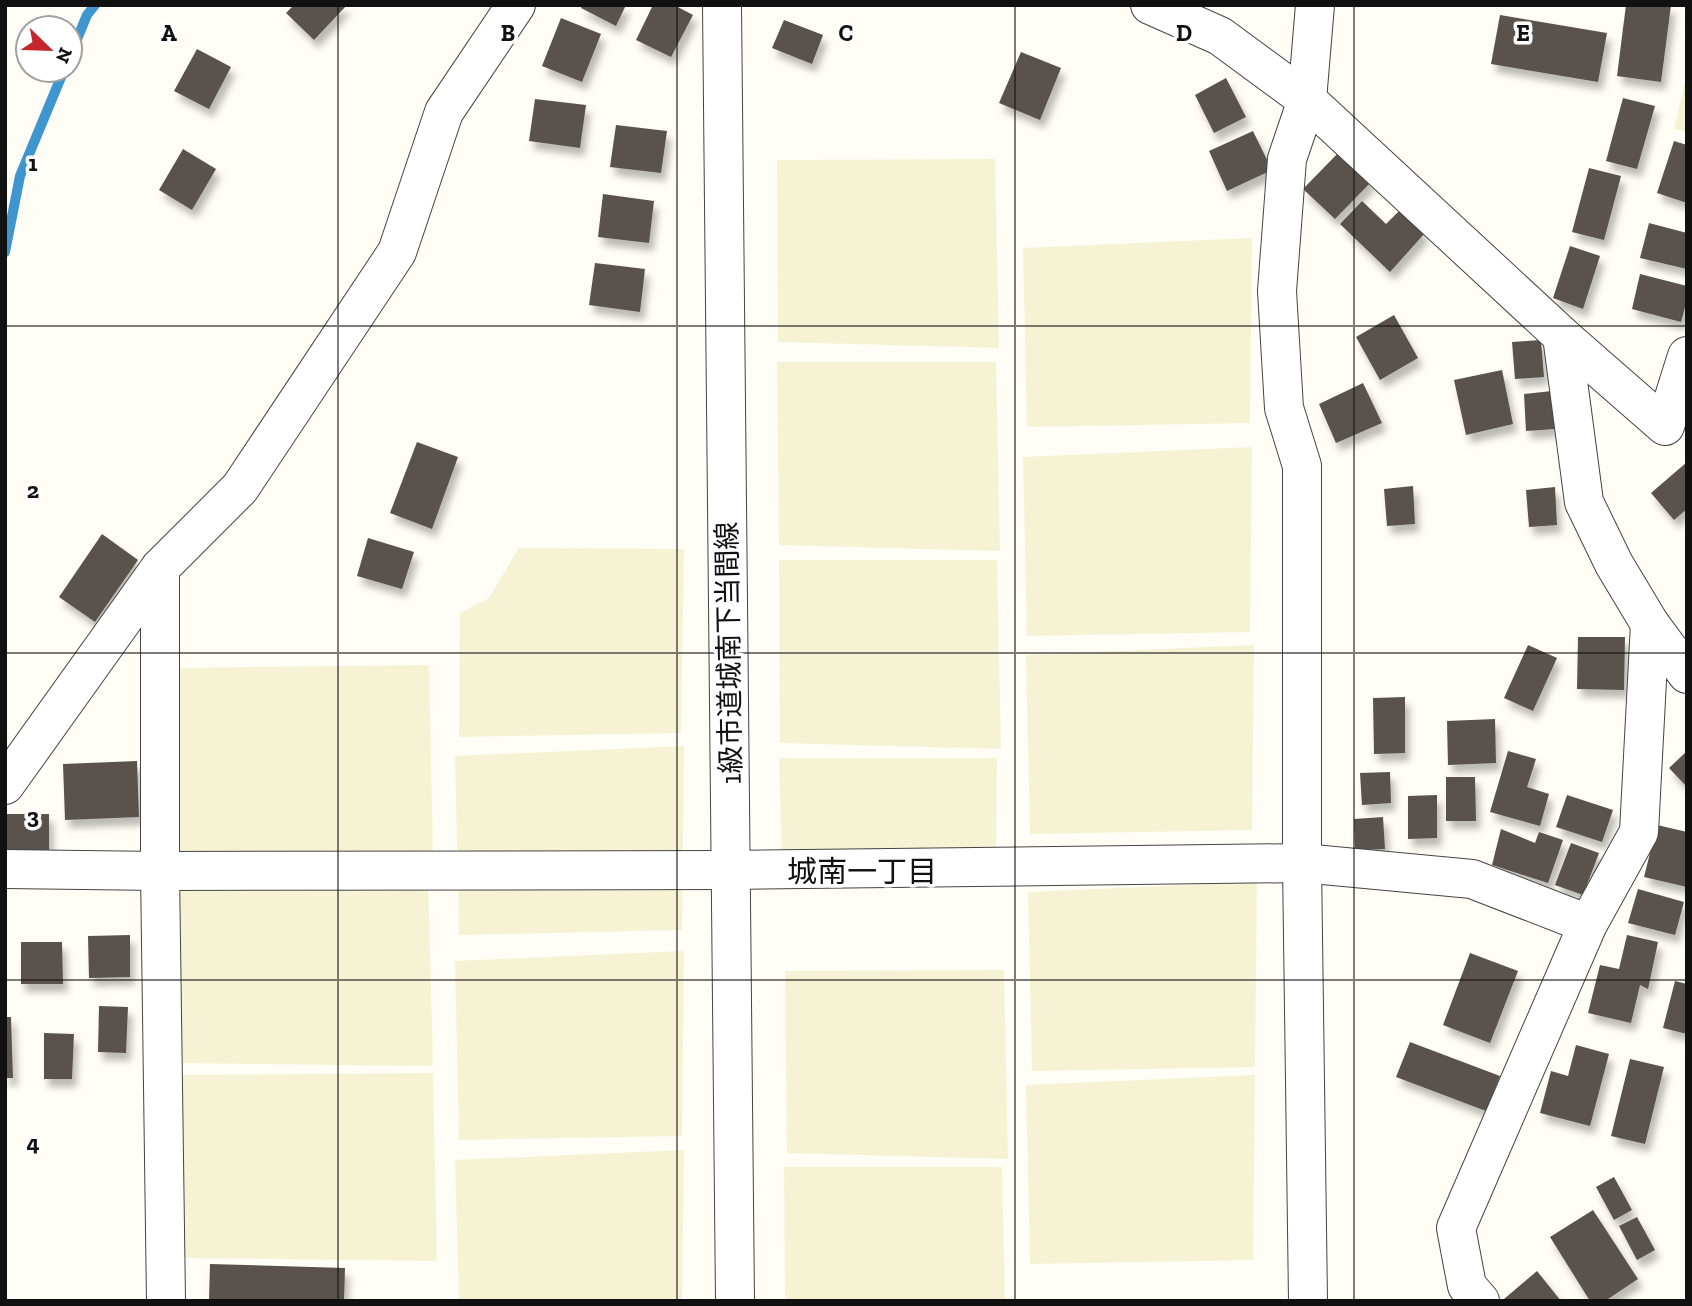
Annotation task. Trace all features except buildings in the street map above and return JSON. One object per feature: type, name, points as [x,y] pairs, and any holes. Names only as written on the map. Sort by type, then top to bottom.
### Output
[{"type":"street","points":[[5,785],[160,568],[240,488],[397,252],[444,112],[516,5]]},
{"type":"street","name":"1級市道城南下当間線","points":[[722,5],[735,1301]]},
{"type":"street","points":[[1150,5],[1220,36],[1307,100],[1562,336],[1665,426],[1687,356]]},
{"type":"street","points":[[1308,1301],[1302,863],[1302,466],[1284,408],[1277,291],[1287,159],[1307,100],[1315,5]]},
{"type":"street","points":[[1562,336],[1584,502],[1614,564],[1650,624],[1687,674]]},
{"type":"street","points":[[160,568],[160,871],[166,1301]]},
{"type":"street","points":[[1480,1301],[1467,1286],[1456,1227],[1588,924],[1639,832],[1650,624]]},
{"type":"street","points":[[5,869],[731,870],[1302,863],[1472,879],[1588,924]]},
{"type":"shaded area","points":[[1687,73],[1687,132],[1674,129]]},
{"type":"shaded area","points":[[995,159],[999,348],[778,342],[777,160]]},
{"type":"shaded area","points":[[1252,238],[1250,423],[1027,427],[1023,248]]},
{"type":"shaded area","points":[[777,362],[996,362],[1000,551],[779,545]]},
{"type":"shaded area","points":[[1252,447],[1250,632],[1027,636],[1023,457]]},
{"type":"shaded area","points":[[519,548],[684,549],[681,733],[459,737],[460,613],[489,598]]},
{"type":"shaded area","points":[[779,560],[997,560],[1001,749],[780,743]]},
{"type":"shaded area","points":[[1254,645],[1252,830],[1030,834],[1026,655]]},
{"type":"shaded area","points":[[429,665],[433,854],[177,852],[174,668]]},
{"type":"shaded area","points":[[684,746],[682,930],[459,935],[455,756]]},
{"type":"shaded area","points":[[779,758],[997,758],[996,862],[782,869]]},
{"type":"shaded area","points":[[428,877],[433,1066],[177,1063],[174,880]]},
{"type":"shaded area","points":[[1257,882],[1255,1067],[1032,1071],[1028,892]]},
{"type":"shaded area","points":[[684,951],[682,1136],[459,1140],[455,961]]},
{"type":"shaded area","points":[[1004,970],[1008,1159],[787,1153],[785,971]]},
{"type":"shaded area","points":[[433,1073],[437,1261],[182,1258],[178,1075]]},
{"type":"shaded area","points":[[1255,1075],[1253,1260],[1030,1264],[1026,1085]]},
{"type":"shaded area","points":[[684,1150],[682,1301],[459,1301],[455,1160]]},
{"type":"shaded area","points":[[784,1167],[1002,1167],[1005,1301],[785,1301]]},
{"type":"waterway","points":[[84,22],[95,5]]},
{"type":"waterway","points":[[5,252],[20,176],[58,84]]},
{"type":"district","name":"城南一丁目","points":[[862,872]]}]
